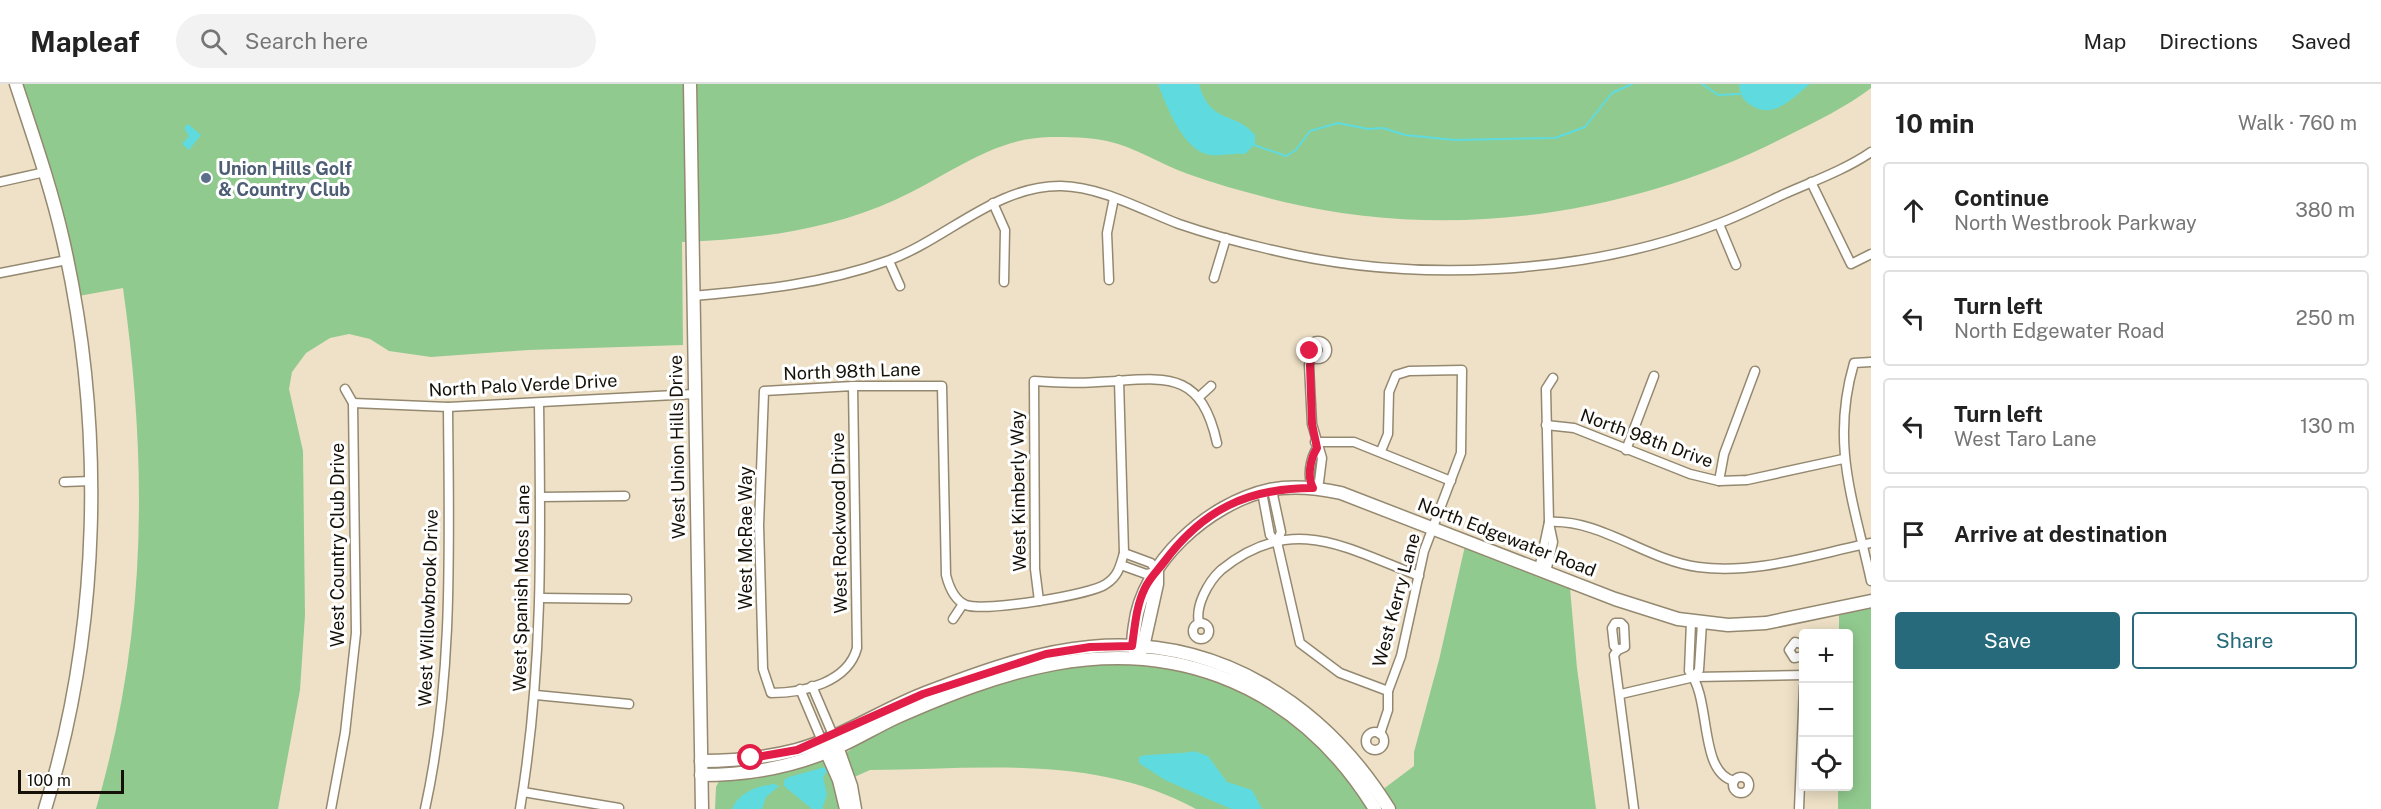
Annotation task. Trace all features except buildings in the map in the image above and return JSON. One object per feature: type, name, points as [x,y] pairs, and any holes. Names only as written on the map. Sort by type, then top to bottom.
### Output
[{"type":"street","points":[[16,84],[45,172],[67,260],[84,369],[91,481],[86,596],[77,669],[55,778],[45,809]]},
{"type":"street","name":"West Union Hills Drive","points":[[690,84],[702,809]]},
{"type":"street","points":[[693,296],[784,287],[830,278],[889,261],[943,234],[993,203],[1033,188],[1063,186],[1114,198],[1226,238],[1295,255],[1374,268],[1467,270],[1528,266],[1651,245],[1719,224],[1871,152]]},
{"type":"street","points":[[0,182],[45,172]]},
{"type":"street","points":[[1811,182],[1851,264],[1871,254]]},
{"type":"street","points":[[1109,280],[1107,233],[1114,198]]},
{"type":"street","points":[[993,203],[1005,230],[1004,282]]},
{"type":"street","points":[[1719,224],[1736,265]]},
{"type":"street","points":[[1214,278],[1226,238]]},
{"type":"street","points":[[0,273],[67,260]]},
{"type":"street","points":[[889,261],[900,286]]},
{"type":"street","points":[[1312,356],[1310,397],[1316,445],[1322,458],[1319,482],[1313,488]]},
{"type":"street","points":[[1871,362],[1854,363],[1842,417],[1843,459],[1867,544],[1871,581]]},
{"type":"street","name":"West Kerry Lane","points":[[1380,734],[1388,710],[1388,691],[1401,656],[1432,528],[1461,453],[1462,370],[1409,371],[1396,375],[1389,392],[1388,434],[1381,451]]},
{"type":"street","points":[[1719,481],[1724,454],[1755,371]]},
{"type":"street","points":[[1626,450],[1654,376]]},
{"type":"street","points":[[1543,571],[1549,522],[1546,389],[1553,378]]},
{"type":"street","points":[[952,619],[963,604],[982,609],[1039,601],[1103,586],[1117,576],[1124,554],[1119,380],[1173,381],[1199,397],[1211,417],[1217,443]]},
{"type":"street","name":"West Kimberly Way","points":[[1039,601],[1035,569],[1034,381],[1119,380]]},
{"type":"street","name":"North 98th Lane","points":[[764,391],[853,386],[942,386],[946,575],[949,587],[963,604]]},
{"type":"street","name":"West Rockwood Drive","points":[[812,686],[841,675],[854,659],[857,648],[853,386]]},
{"type":"street","points":[[1199,397],[1211,386]]},
{"type":"street","name":"West Country Club Drive","points":[[331,809],[345,733],[356,633],[353,404],[345,389]]},
{"type":"street","name":"West McRae Way","points":[[764,391],[759,525],[763,669],[771,693],[788,693],[800,689]]},
{"type":"street","name":"North Palo Verde Drive","points":[[353,404],[448,407],[694,394]]},
{"type":"street","name":"West Spanish Moss Lane","points":[[520,809],[536,695],[541,598],[539,403]]},
{"type":"street","name":"West Willowbrook Drive","points":[[425,809],[437,755],[446,657],[449,576],[448,407]]},
{"type":"street","name":"North 98th Drive","points":[[1546,425],[1574,428],[1690,474],[1719,481],[1747,480],[1843,459]]},
{"type":"street","points":[[1316,445],[1354,442],[1451,481]]},
{"type":"street","points":[[64,482],[91,481]]},
{"type":"street","name":"North Edgewater Road","points":[[1137,650],[1157,584],[1157,572],[1178,543],[1218,510],[1267,491],[1313,488],[1341,493],[1647,610],[1696,623],[1766,623],[1871,601]]},
{"type":"street","points":[[1267,491],[1270,535],[1276,542],[1300,643],[1340,673],[1388,691]]},
{"type":"street","points":[[540,497],[625,496]]},
{"type":"street","points":[[1549,522],[1566,521],[1576,524],[1696,567],[1757,567],[1867,544]]},
{"type":"street","points":[[1199,623],[1197,614],[1214,576],[1235,559],[1258,547],[1289,538],[1317,539],[1342,545],[1419,576]]},
{"type":"street","points":[[1121,565],[1146,574],[1157,572],[1151,563],[1124,554]]},
{"type":"street","points":[[541,598],[627,600]]},
{"type":"street","points":[[1696,623],[1689,671],[1694,677],[1704,707],[1713,765],[1726,779],[1734,781]]},
{"type":"street","points":[[1799,644],[1795,642],[1789,650],[1792,657],[1799,656]]},
{"type":"street","points":[[1137,650],[1208,671],[1266,698],[1303,723],[1326,744],[1358,782],[1375,809]]},
{"type":"street","points":[[701,776],[755,772],[928,704],[1045,664],[1137,650],[1181,653],[1210,662],[1246,675],[1286,698],[1310,714],[1352,756],[1389,809]]},
{"type":"street","points":[[1618,650],[1614,655],[1621,694],[1634,809]]},
{"type":"street","points":[[1621,694],[1694,677],[1799,675]]},
{"type":"street","points":[[846,809],[830,744],[812,686],[800,689],[830,744],[851,786],[855,809]]},
{"type":"street","points":[[536,695],[629,704]]},
{"type":"street","points":[[1799,809],[1801,737]]},
{"type":"street","points":[[701,761],[769,756],[830,744]]},
{"type":"street","points":[[523,792],[619,808]]},
{"type":"green space","points":[[16,84],[1871,84],[1871,88],[1841,108],[1789,135],[1730,162],[1669,185],[1606,202],[1543,214],[1478,219],[1413,220],[1348,214],[1284,202],[1224,186],[1188,174],[1128,147],[1107,141],[1072,137],[1029,139],[989,151],[895,200],[843,219],[764,236],[682,242],[683,345],[528,350],[431,357],[389,351],[370,339],[349,334],[330,338],[306,353],[292,372],[289,389],[303,451],[305,615],[300,690],[278,809],[96,809],[113,744],[134,615],[139,485],[131,354],[123,288],[73,297]]},
{"type":"green space","points":[[1465,546],[1570,588],[1577,668],[1596,809],[1196,809],[1158,791],[1118,780],[1078,772],[995,767],[870,770],[852,778],[858,809],[715,809],[716,787],[719,781],[755,779],[785,772],[849,751],[870,727],[1064,656],[1093,651],[1138,650],[1190,662],[1294,710],[1374,796],[1414,766],[1414,752],[1439,660]]},
{"type":"green space","points":[[1871,608],[1871,809],[1838,809],[1838,791],[1853,791],[1853,629],[1839,629],[1839,614]]},
{"type":"water","points":[[1158,84],[1199,84],[1210,106],[1248,128],[1255,135],[1255,144],[1245,154],[1211,155],[1201,152],[1192,146],[1177,127]]},
{"type":"water","points":[[1739,84],[1810,84],[1781,106],[1766,110],[1758,109],[1747,102],[1742,96]]},
{"type":"water","points":[[188,124],[201,135],[189,150],[182,144],[189,136],[184,128]]},
{"type":"water","points":[[1194,751],[1208,756],[1227,782],[1252,790],[1262,809],[1231,809],[1165,780],[1139,763],[1139,757],[1143,756]]},
{"type":"water","points":[[825,767],[828,770],[823,777],[827,795],[822,809],[812,809],[784,786],[784,780],[789,777]]},
{"type":"water","points":[[774,784],[779,786],[766,797],[762,809],[732,809],[739,798],[749,791]]},
{"type":"waterway","points":[[1254,145],[1286,156],[1296,150],[1310,131],[1338,123],[1368,129],[1383,128],[1405,135],[1455,140],[1555,138],[1585,127],[1612,93],[1632,84]]},
{"type":"waterway","points":[[1702,84],[1718,95],[1740,94]]},
{"type":"place","name":"Union Hills Golf & Country Club","points":[[206,178]]},
{"type":"route","points":[[751,758],[797,750],[822,741],[923,694],[1011,664],[1046,654],[1090,647],[1132,646],[1138,605],[1145,587],[1178,543],[1196,526],[1218,510],[1268,490],[1313,488],[1309,480],[1312,455],[1317,448],[1310,397],[1312,356],[1310,351]]}]
